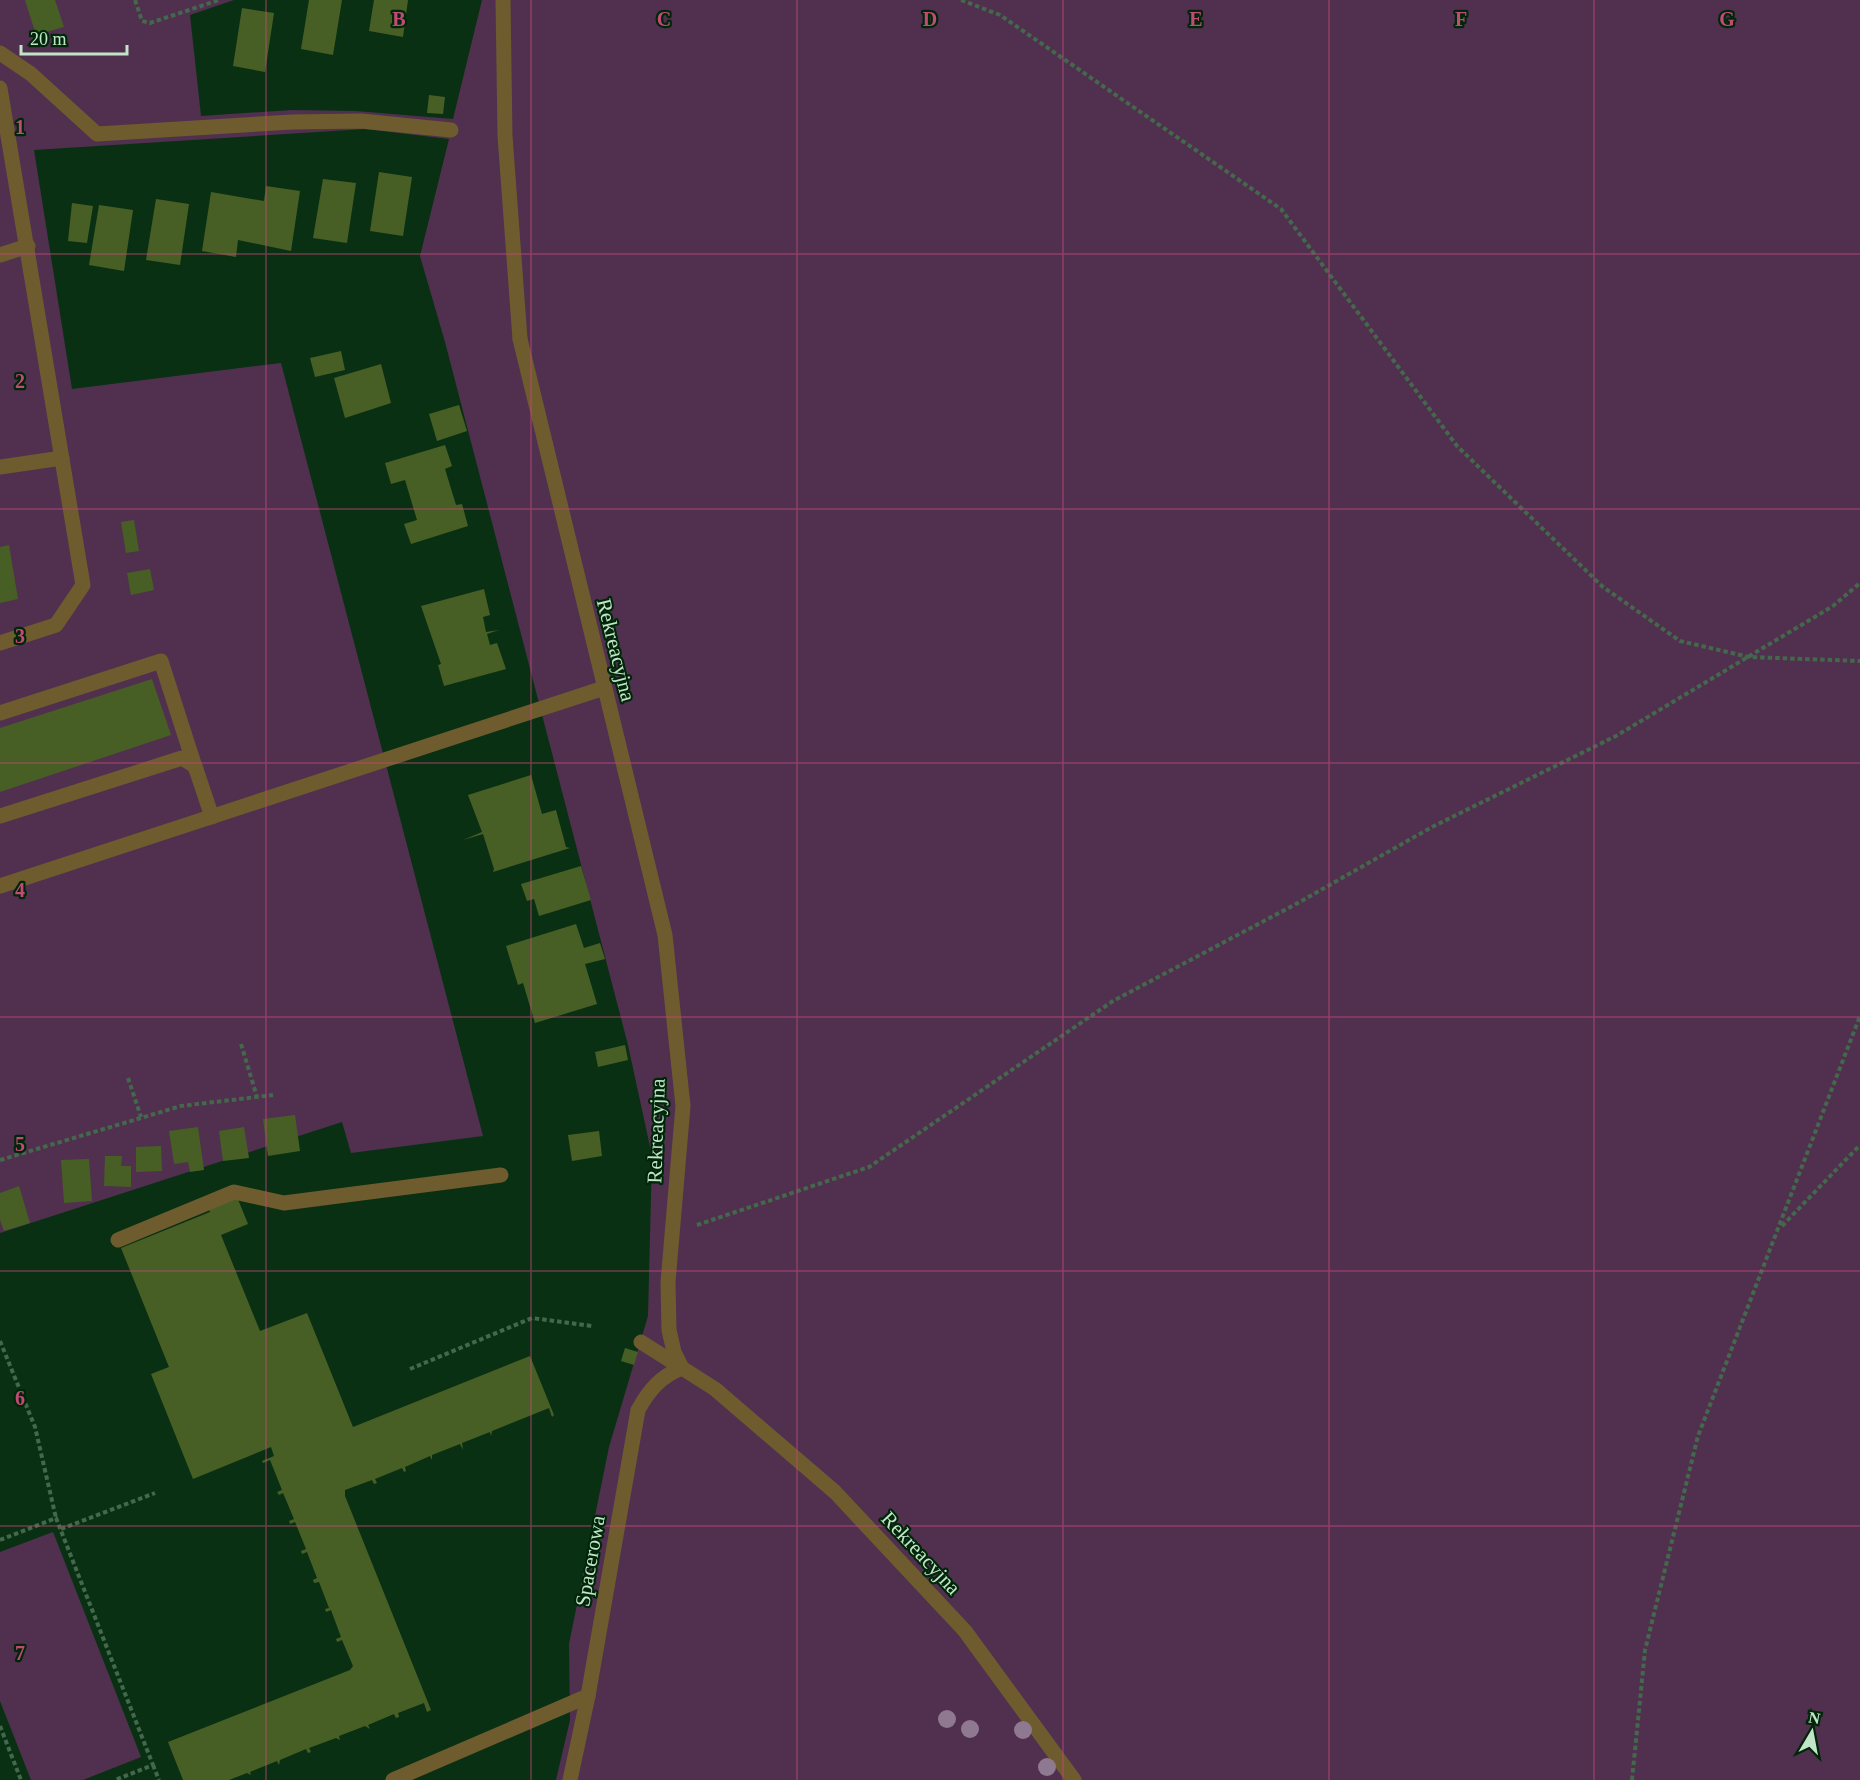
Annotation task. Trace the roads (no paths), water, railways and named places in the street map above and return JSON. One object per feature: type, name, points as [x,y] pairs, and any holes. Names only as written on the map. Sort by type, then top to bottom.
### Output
[{"type":"street","name":"Rekreacyjna","points":[[503,0],[505,136],[520,339],[603,688],[665,935],[683,1106],[671,1234],[669,1330],[674,1352],[682,1368],[715,1389],[843,1500],[965,1631],[1074,1780]]},
{"type":"street","points":[[0,53],[32,74],[97,134],[292,122],[361,121],[451,130]]},
{"type":"street","points":[[0,88],[84,585],[56,625],[0,643]]},
{"type":"street","points":[[0,255],[28,246]]},
{"type":"street","points":[[0,467],[63,458]]},
{"type":"street","points":[[0,712],[161,661],[212,817]]},
{"type":"street","points":[[0,886],[603,688]]},
{"type":"street","points":[[0,816],[175,759],[187,760],[196,770]]},
{"type":"street","points":[[118,1240],[234,1192],[284,1203],[501,1175]]},
{"type":"street","points":[[641,1341],[682,1368]]},
{"type":"street","name":"Spacerowa","points":[[570,1780],[588,1696],[639,1410],[647,1394],[660,1380],[682,1368]]},
{"type":"street","points":[[393,1780],[588,1696]]}]
